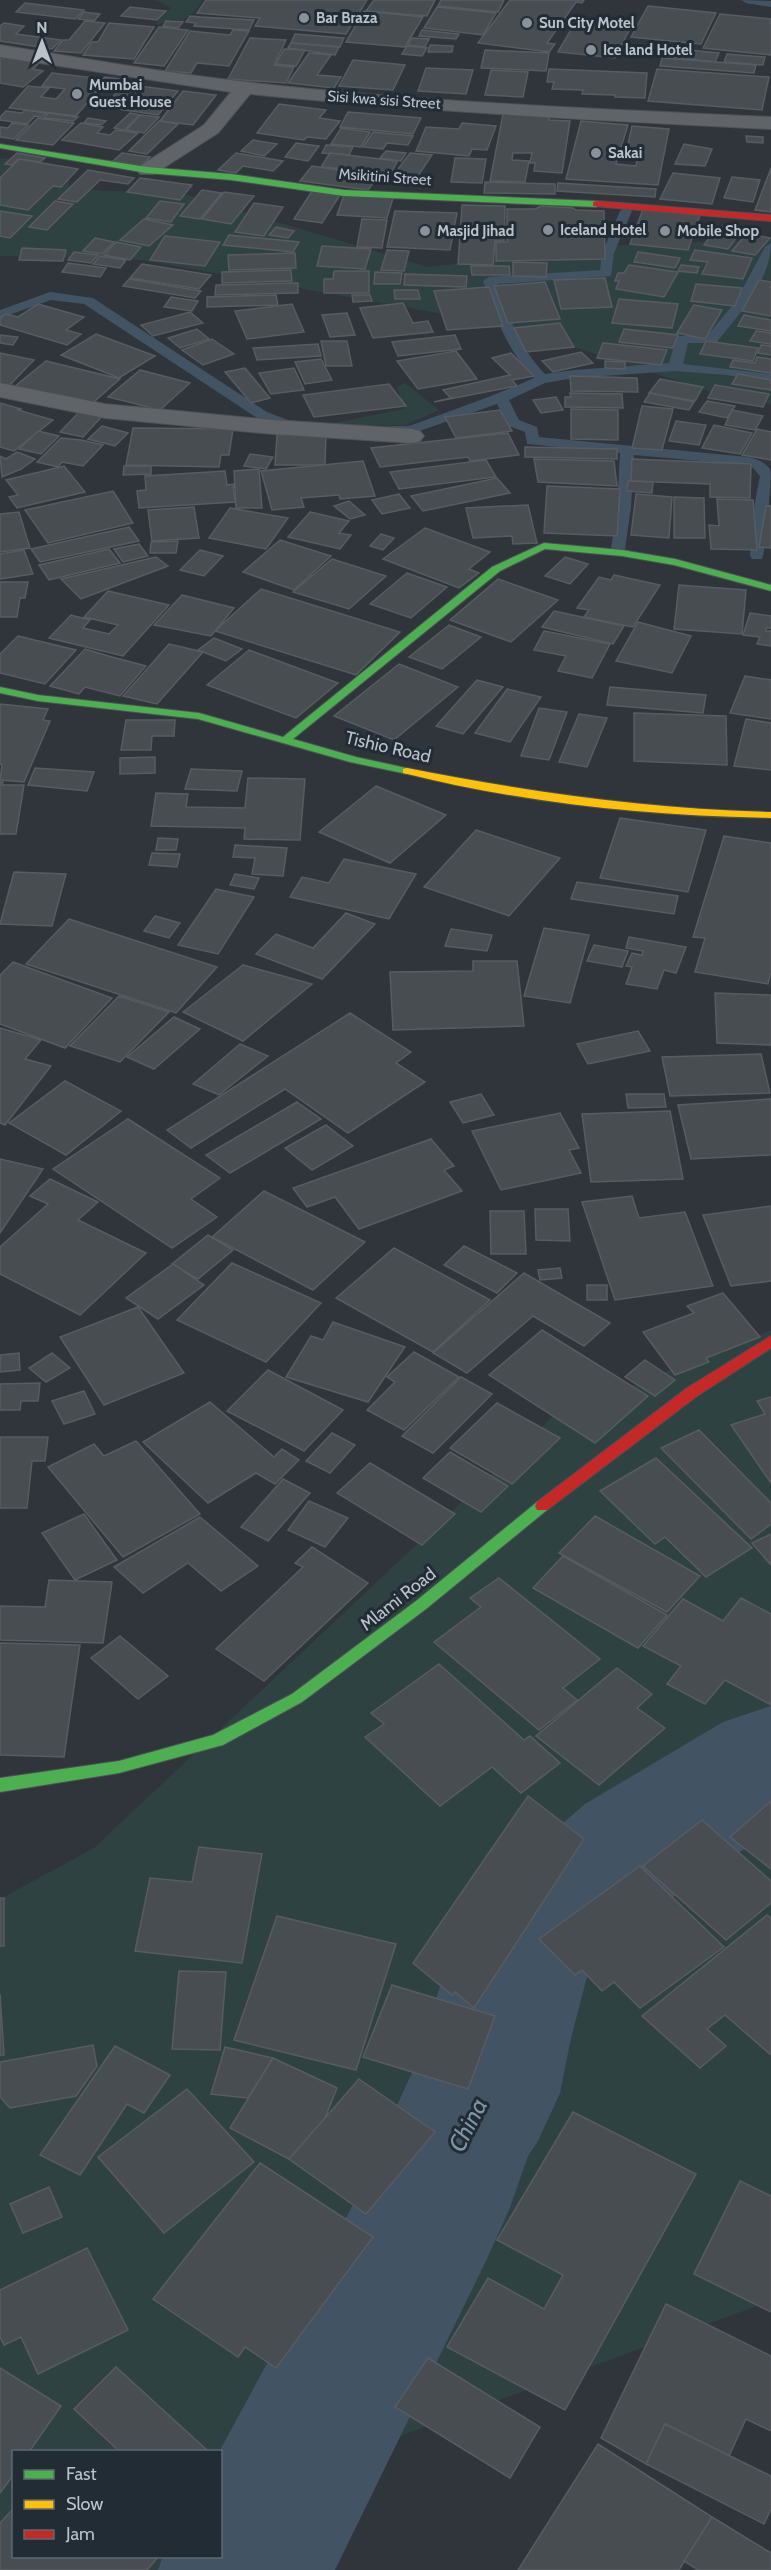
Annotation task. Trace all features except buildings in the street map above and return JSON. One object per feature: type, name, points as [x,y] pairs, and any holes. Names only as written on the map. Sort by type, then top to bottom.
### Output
[{"type":"street","name":"Sisi kwa sisi Street","points":[[0,51],[244,88],[349,98],[602,115],[771,123]]},
{"type":"street","points":[[147,170],[211,129],[244,88]]},
{"type":"street","name":"Msikitini Street","points":[[0,146],[147,170],[231,177],[344,193],[638,206],[771,218]]},
{"type":"street","points":[[0,390],[105,411],[348,433],[412,436]]},
{"type":"street","points":[[287,739],[496,569],[544,546],[622,553],[664,560],[771,588]]},
{"type":"street","name":"Tishio Road","points":[[0,690],[38,698],[199,716],[287,739],[354,760],[494,789],[620,807],[715,815],[771,815]]},
{"type":"street","name":"Mlami Road","points":[[0,1785],[119,1767],[217,1740],[297,1698],[421,1605],[561,1490],[692,1392],[771,1341]]},
{"type":"shaded area","points":[[155,0],[203,0],[195,11],[182,21],[171,19],[158,25],[156,23],[171,8]]},
{"type":"shaded area","points":[[0,158],[66,166],[70,189],[184,194],[428,267],[640,243],[771,240],[771,404],[709,391],[510,326],[142,260],[0,256]]},
{"type":"shaded area","points":[[405,383],[439,410],[406,425],[319,426],[404,409],[397,387]]},
{"type":"shaded area","points":[[771,1330],[771,2301],[373,2446],[222,2539],[222,2450],[12,2450],[12,2558],[192,2558],[173,2570],[0,2570],[0,1899],[94,1848],[552,1417]]},
{"type":"waterway","points":[[746,0],[771,4]]},
{"type":"waterway","points":[[542,379],[516,346],[504,322],[489,281],[606,273],[608,253],[626,211]]},
{"type":"waterway","points":[[675,367],[682,339],[711,340],[742,302],[771,247]]},
{"type":"waterway","points":[[0,314],[50,296],[88,301],[262,415],[294,427],[305,428]]},
{"type":"waterway","points":[[542,379],[574,374],[675,367]]},
{"type":"waterway","points":[[675,367],[726,371],[771,378]]},
{"type":"waterway","points":[[501,398],[542,379]]},
{"type":"waterway","points":[[388,431],[411,430],[442,417],[501,398]]},
{"type":"waterway","points":[[501,398],[514,423],[532,430],[532,441],[627,450]]},
{"type":"waterway","points":[[618,549],[624,507],[627,450]]},
{"type":"waterway","points":[[627,450],[748,461],[758,465],[767,476],[762,501],[757,556]]},
{"type":"waterway","name":"China","points":[[242,2570],[263,2538],[432,2210],[463,2125],[485,2093],[497,2038],[527,1936],[544,1926],[634,1846],[771,1762]]},
{"type":"traffic: fast","points":[[0,146],[147,170],[231,177],[344,193],[596,204]]},
{"type":"traffic: fast","points":[[287,739],[496,569],[544,546],[622,553],[675,562],[771,588]]},
{"type":"traffic: fast","points":[[0,690],[38,698],[199,716],[354,760],[407,771]]},
{"type":"traffic: fast","points":[[0,1785],[119,1767],[217,1740],[297,1698],[421,1605],[542,1506]]},
{"type":"traffic: slow","points":[[407,771],[542,796],[633,808],[771,815]]},
{"type":"traffic: jam","points":[[596,204],[771,218]]},
{"type":"traffic: jam","points":[[542,1506],[692,1392],[771,1341]]},
{"type":"place","name":"Bar Braza","points":[[304,18]]},
{"type":"place","name":"Sun City Motel","points":[[527,23]]},
{"type":"place","name":"Ice land Hotel","points":[[591,50]]},
{"type":"place","name":"Mumbai Guest House","points":[[77,94]]},
{"type":"place","name":"Sakai","points":[[596,153]]},
{"type":"place","name":"Iceland Hotel","points":[[548,230]]},
{"type":"place","name":"Masjid Jihad","points":[[425,231]]},
{"type":"place","name":"Mobile Shop","points":[[665,231]]}]
